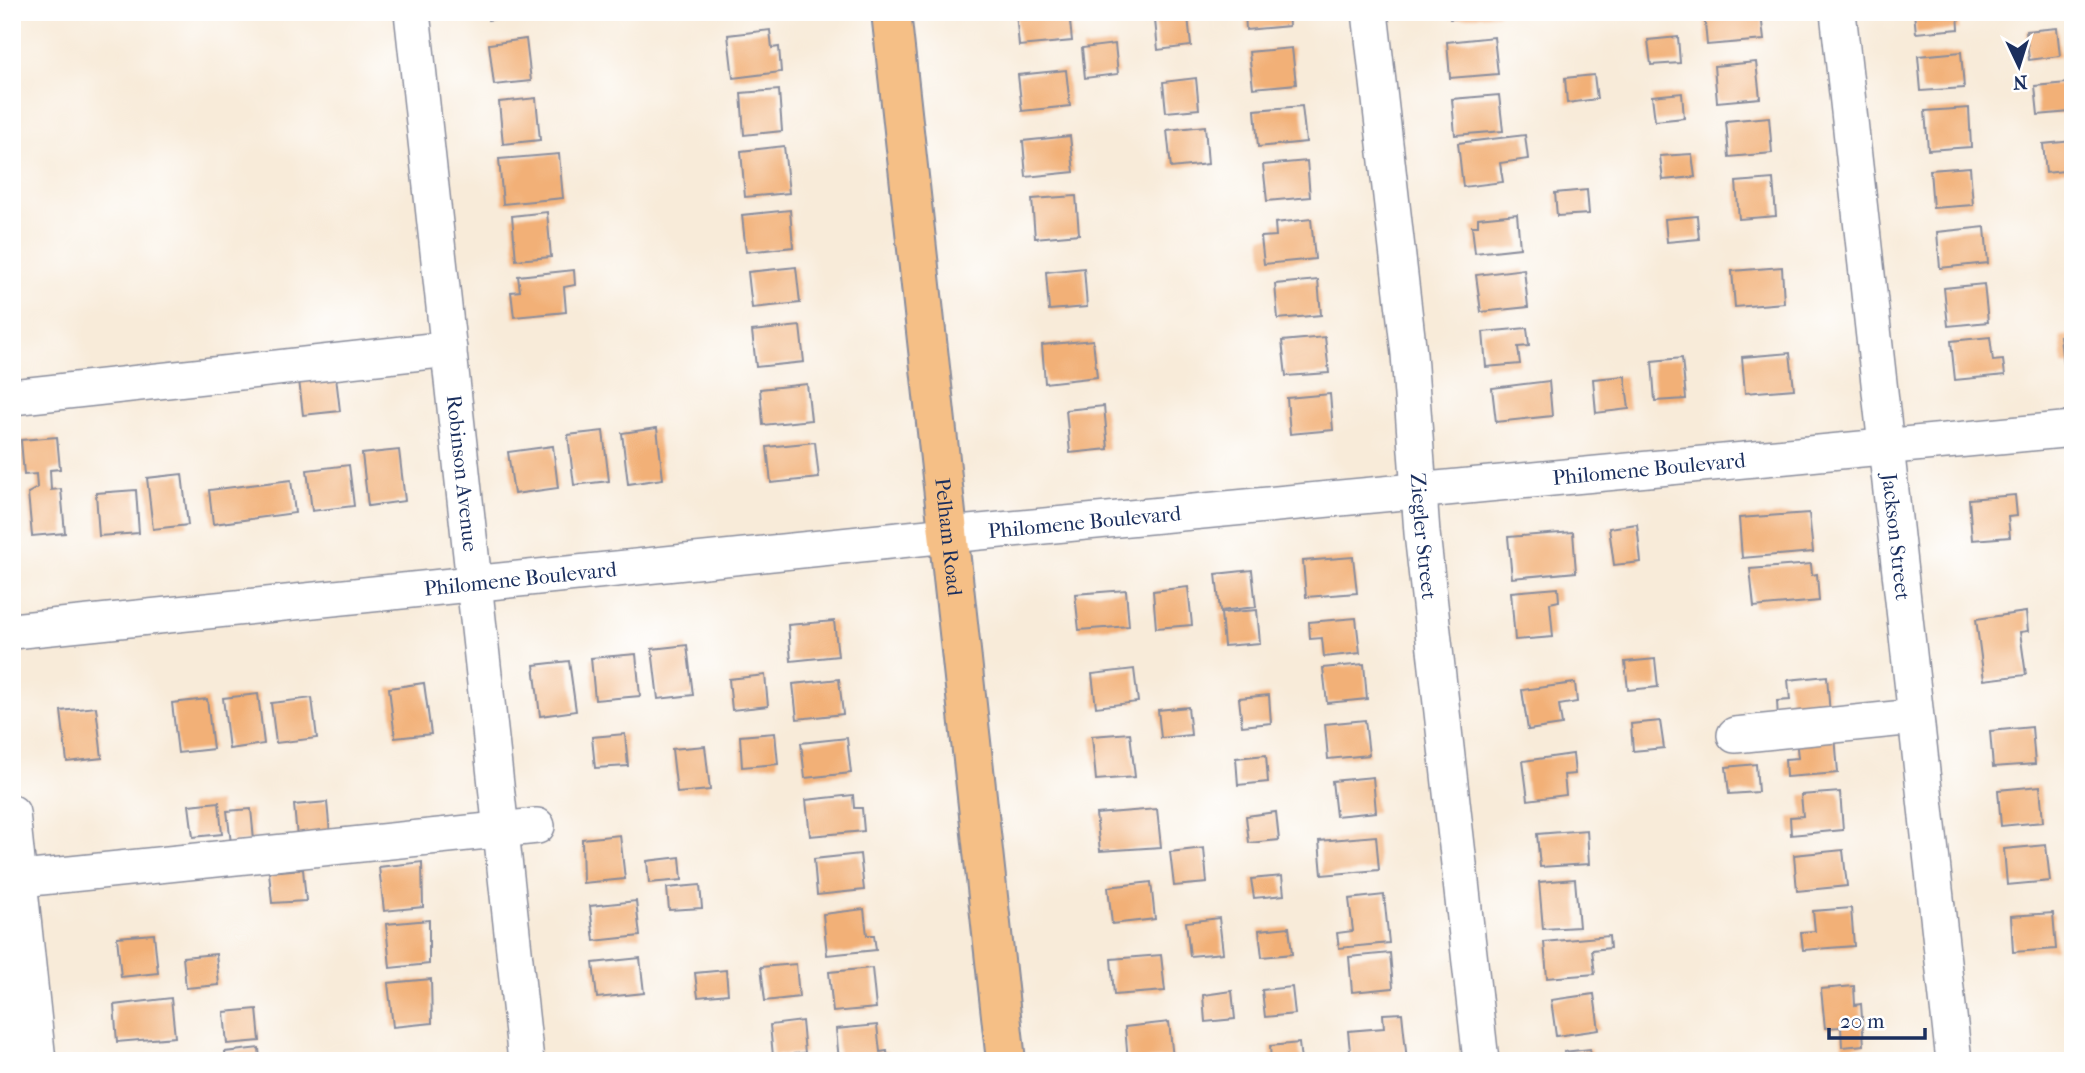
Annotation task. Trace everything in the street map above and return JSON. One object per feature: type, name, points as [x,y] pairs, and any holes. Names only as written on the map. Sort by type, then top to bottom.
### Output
[{"type":"main road","name":"Pelham Road","points":[[891,12],[1006,1061]]},
{"type":"street","name":"Robinson Avenue","points":[[412,12],[526,1061]]},
{"type":"street","name":"Ziegler Street","points":[[1370,12],[1409,354],[1419,492],[1481,1061]]},
{"type":"street","name":"Jackson Street","points":[[1838,12],[1954,1061]]},
{"type":"street","points":[[12,397],[449,349]]},
{"type":"street","name":"Philomene Boulevard","points":[[12,631],[948,535],[2073,429]]},
{"type":"street","points":[[1735,735],[1915,717]]},
{"type":"street","points":[[12,813],[15,879],[38,1061]]},
{"type":"street","points":[[15,879],[537,826]]},
{"type":"building","points":[[487,12],[540,12],[540,14],[488,20]]},
{"type":"building","points":[[1016,12],[1069,12],[1072,41],[1019,46]]},
{"type":"building","points":[[1245,12],[1288,12],[1289,26],[1246,30]]},
{"type":"building","points":[[1449,12],[1499,12],[1499,14],[1450,19]]},
{"type":"building","points":[[1704,12],[1761,14],[1764,40],[1707,45]]},
{"type":"building","points":[[1914,12],[1958,12],[1959,29],[1916,33]]},
{"type":"building","points":[[1188,16],[1191,46],[1158,50],[1155,20]]},
{"type":"building","points":[[2057,28],[2060,56],[2029,60],[2026,31]]},
{"type":"building","points":[[770,30],[772,48],[779,47],[781,72],[733,78],[728,35]]},
{"type":"building","points":[[1494,37],[1498,74],[1450,78],[1447,42]]},
{"type":"building","points":[[1678,37],[1680,63],[1651,65],[1648,40]]},
{"type":"building","points":[[526,39],[531,81],[494,85],[489,44]]},
{"type":"building","points":[[1115,44],[1118,74],[1085,78],[1082,48]]},
{"type":"building","points":[[1292,48],[1296,84],[1253,88],[1249,52]]},
{"type":"building","points":[[1961,52],[1964,88],[1921,91],[1918,56]]},
{"type":"building","points":[[1756,62],[1760,98],[1717,102],[1714,66]]},
{"type":"building","points":[[1066,70],[1070,106],[1022,111],[1018,75]]},
{"type":"building","points":[[1594,75],[1597,99],[1567,103],[1565,78]]},
{"type":"building","points":[[1196,78],[1199,109],[1166,112],[1163,82]]},
{"type":"building","points":[[2067,83],[2070,112],[2038,115],[2035,86]]},
{"type":"building","points":[[779,90],[782,131],[744,135],[741,93]]},
{"type":"building","points":[[1682,93],[1684,118],[1655,121],[1652,96]]},
{"type":"building","points":[[1499,95],[1503,131],[1455,135],[1452,99]]},
{"type":"building","points":[[536,98],[540,140],[503,144],[499,102]]},
{"type":"building","points":[[1302,106],[1306,142],[1258,147],[1255,110]]},
{"type":"building","points":[[1969,108],[1971,147],[1928,150],[1925,111]]},
{"type":"building","points":[[1769,117],[1772,153],[1729,157],[1726,121]]},
{"type":"building","points":[[1205,126],[1208,164],[1171,168],[1167,130]]},
{"type":"building","points":[[1525,135],[1528,159],[1500,163],[1503,182],[1463,187],[1458,143]]},
{"type":"building","points":[[1070,136],[1074,172],[1026,177],[1023,141]]},
{"type":"building","points":[[2073,141],[2073,170],[2046,173],[2043,144]]},
{"type":"building","points":[[784,146],[789,193],[745,197],[741,151]]},
{"type":"building","points":[[559,154],[563,198],[503,204],[499,159]]},
{"type":"building","points":[[1692,154],[1695,177],[1663,180],[1660,156]]},
{"type":"building","points":[[1307,161],[1310,197],[1267,201],[1263,165]]},
{"type":"building","points":[[1970,167],[1973,205],[1933,208],[1930,170]]},
{"type":"building","points":[[1773,179],[1776,216],[1739,219],[1736,182]]},
{"type":"building","points":[[1587,190],[1589,214],[1557,216],[1555,193]]},
{"type":"building","points":[[1076,196],[1079,234],[1035,238],[1032,199]]},
{"type":"building","points":[[790,210],[793,247],[746,252],[742,215]]},
{"type":"building","points":[[547,212],[551,257],[516,260],[512,216]]},
{"type":"building","points":[[1517,214],[1520,248],[1475,253],[1472,226],[1478,226],[1478,218]]},
{"type":"building","points":[[1697,216],[1699,239],[1667,242],[1665,219]]},
{"type":"building","points":[[1311,219],[1315,259],[1264,264],[1261,237],[1276,236],[1275,223]]},
{"type":"building","points":[[1985,227],[1988,263],[1940,268],[1937,232]]},
{"type":"building","points":[[796,267],[800,303],[752,308],[748,272]]},
{"type":"building","points":[[1782,267],[1784,303],[1735,307],[1732,271]]},
{"type":"building","points":[[1084,268],[1087,307],[1049,310],[1046,272]]},
{"type":"building","points":[[1524,269],[1528,307],[1481,312],[1476,275]]},
{"type":"building","points":[[574,270],[575,285],[564,287],[566,312],[514,317],[511,292],[520,291],[518,276]]},
{"type":"building","points":[[1318,280],[1321,315],[1278,319],[1275,284]]},
{"type":"building","points":[[1984,284],[1988,322],[1948,326],[1944,288]]},
{"type":"building","points":[[800,326],[804,362],[756,367],[752,331]]},
{"type":"building","points":[[1527,328],[1529,346],[1518,347],[1520,364],[1486,367],[1483,332]]},
{"type":"building","points":[[2073,335],[2073,364],[2063,365],[2060,336]]},
{"type":"building","points":[[1325,337],[1329,373],[1286,376],[1282,341]]},
{"type":"building","points":[[1990,337],[1993,361],[2003,360],[2005,375],[1955,380],[1951,341]]},
{"type":"building","points":[[1093,340],[1097,377],[1045,383],[1042,345]]},
{"type":"building","points":[[1790,353],[1794,389],[1745,393],[1742,357]]},
{"type":"building","points":[[1682,358],[1686,399],[1655,401],[1652,361]]},
{"type":"building","points":[[1625,376],[1629,409],[1596,413],[1593,379]]},
{"type":"building","points":[[336,377],[340,411],[303,415],[299,380]]},
{"type":"building","points":[[1549,381],[1552,416],[1496,422],[1492,388]]},
{"type":"building","points":[[807,384],[811,420],[763,425],[760,389]]},
{"type":"building","points":[[1330,394],[1333,430],[1290,434],[1287,398]]},
{"type":"building","points":[[1104,406],[1108,449],[1070,453],[1066,410]]},
{"type":"building","points":[[657,428],[663,479],[628,484],[622,433]]},
{"type":"building","points":[[603,431],[609,481],[574,485],[568,435]]},
{"type":"building","points":[[57,437],[60,469],[50,470],[51,490],[61,489],[65,533],[32,536],[28,493],[37,488],[36,474],[24,475],[21,440]]},
{"type":"building","points":[[815,442],[819,478],[771,483],[767,447]]},
{"type":"building","points":[[553,446],[558,488],[514,494],[508,452]]},
{"type":"building","points":[[399,450],[405,501],[368,506],[362,454]]},
{"type":"building","points":[[349,465],[354,506],[312,511],[307,470]]},
{"type":"building","points":[[182,474],[188,525],[153,529],[147,478]]},
{"type":"building","points":[[291,480],[295,513],[213,524],[209,490]]},
{"type":"building","points":[[136,490],[139,533],[99,536],[96,493]]},
{"type":"building","points":[[2015,495],[2017,516],[2008,517],[2010,537],[1972,540],[1969,499]]},
{"type":"building","points":[[1809,513],[1813,552],[1742,558],[1739,518]]},
{"type":"building","points":[[1637,524],[1641,562],[1614,565],[1609,528]]},
{"type":"building","points":[[1573,532],[1576,572],[1512,578],[1508,537]]},
{"type":"building","points":[[1353,557],[1357,593],[1306,597],[1303,561]]},
{"type":"building","points":[[1811,564],[1812,575],[1817,574],[1819,601],[1754,607],[1750,569]]},
{"type":"building","points":[[1252,570],[1256,607],[1220,611],[1216,574]]},
{"type":"building","points":[[1188,587],[1192,625],[1156,628],[1153,591]]},
{"type":"building","points":[[1558,588],[1559,601],[1550,603],[1553,637],[1515,640],[1511,592]]},
{"type":"building","points":[[1126,590],[1129,626],[1079,630],[1075,594]]},
{"type":"building","points":[[1257,610],[1260,643],[1224,646],[1221,613]]},
{"type":"building","points":[[2026,612],[2028,631],[2020,632],[2026,675],[1984,680],[1976,619]]},
{"type":"building","points":[[1356,618],[1360,653],[1324,657],[1322,638],[1310,639],[1309,622]]},
{"type":"building","points":[[834,621],[838,656],[791,661],[788,625]]},
{"type":"building","points":[[687,645],[693,695],[658,699],[652,649]]},
{"type":"building","points":[[636,654],[640,696],[595,700],[591,658]]},
{"type":"building","points":[[1655,659],[1658,687],[1628,690],[1625,662]]},
{"type":"building","points":[[569,661],[576,711],[540,716],[534,665]]},
{"type":"building","points":[[1364,664],[1367,699],[1327,703],[1323,668]]},
{"type":"building","points":[[1134,669],[1138,702],[1096,707],[1092,674]]},
{"type":"building","points":[[765,675],[768,706],[732,710],[729,679]]},
{"type":"building","points":[[1827,676],[1830,715],[1778,719],[1777,701],[1790,700],[1788,680]]},
{"type":"building","points":[[839,679],[843,714],[797,719],[793,684]]},
{"type":"building","points":[[424,683],[431,734],[395,738],[389,688]]},
{"type":"building","points":[[1575,683],[1577,702],[1559,705],[1562,725],[1528,730],[1522,690]]},
{"type":"building","points":[[258,694],[264,744],[229,749],[223,698]]},
{"type":"building","points":[[1269,695],[1271,723],[1242,726],[1239,698]]},
{"type":"building","points":[[312,698],[317,738],[276,743],[271,703]]},
{"type":"building","points":[[207,699],[213,749],[178,753],[172,703]]},
{"type":"building","points":[[96,707],[102,758],[67,762],[61,711]]},
{"type":"building","points":[[1188,707],[1191,735],[1161,738],[1158,710]]},
{"type":"building","points":[[1365,720],[1369,755],[1328,759],[1325,724]]},
{"type":"building","points":[[1660,721],[1664,748],[1633,751],[1631,724]]},
{"type":"building","points":[[2032,727],[2035,764],[1993,767],[1990,731]]},
{"type":"building","points":[[775,733],[778,764],[742,767],[740,736]]},
{"type":"building","points":[[1130,733],[1135,777],[1096,780],[1092,736]]},
{"type":"building","points":[[625,734],[628,766],[595,768],[592,737]]},
{"type":"building","points":[[1835,735],[1838,773],[1786,777],[1785,759],[1798,758],[1796,738]]},
{"type":"building","points":[[847,738],[851,773],[805,778],[801,743]]},
{"type":"building","points":[[705,746],[710,790],[677,793],[672,749]]},
{"type":"building","points":[[1573,754],[1575,774],[1564,775],[1566,795],[1528,800],[1523,761]]},
{"type":"building","points":[[1266,755],[1268,782],[1238,785],[1236,758]]},
{"type":"building","points":[[1756,764],[1758,792],[1729,794],[1726,767]]},
{"type":"building","points":[[1373,777],[1376,812],[1336,816],[1332,781]]},
{"type":"building","points":[[2040,786],[2043,822],[2001,826],[1998,790]]},
{"type":"building","points":[[1840,792],[1843,830],[1791,835],[1790,817],[1803,816],[1801,795]]},
{"type":"building","points":[[853,795],[854,808],[862,808],[864,831],[810,836],[806,800]]},
{"type":"building","points":[[219,802],[222,834],[193,837],[189,805]]},
{"type":"building","points":[[327,802],[330,834],[297,837],[294,805]]},
{"type":"building","points":[[251,809],[254,840],[231,843],[227,811]]},
{"type":"building","points":[[1157,809],[1161,847],[1100,851],[1096,814]]},
{"type":"building","points":[[1276,812],[1279,840],[1249,843],[1246,816]]},
{"type":"building","points":[[1587,830],[1589,864],[1540,867],[1537,834]]},
{"type":"building","points":[[620,835],[625,879],[583,883],[582,839]]},
{"type":"building","points":[[1376,836],[1379,870],[1322,875],[1319,841]]},
{"type":"building","points":[[2046,845],[2050,881],[2007,885],[2004,849]]},
{"type":"building","points":[[1204,848],[1207,883],[1174,886],[1170,852]]},
{"type":"building","points":[[1843,850],[1847,886],[1797,891],[1794,855]]},
{"type":"building","points":[[860,854],[864,890],[817,895],[814,859]]},
{"type":"building","points":[[680,857],[682,880],[649,883],[647,861]]},
{"type":"building","points":[[422,862],[423,907],[384,911],[379,867]]},
{"type":"building","points":[[303,869],[306,901],[272,903],[269,872]]},
{"type":"building","points":[[1282,876],[1284,895],[1254,898],[1251,879]]},
{"type":"building","points":[[1575,879],[1579,927],[1543,929],[1539,882]]},
{"type":"building","points":[[1151,882],[1155,919],[1112,924],[1108,887]]},
{"type":"building","points":[[700,885],[702,908],[669,910],[667,888]]},
{"type":"building","points":[[1384,895],[1389,943],[1339,948],[1337,933],[1353,931],[1349,899]]},
{"type":"building","points":[[636,901],[640,936],[594,941],[590,906]]},
{"type":"building","points":[[1851,908],[1854,946],[1803,950],[1801,932],[1815,931],[1813,911]]},
{"type":"building","points":[[864,909],[867,935],[874,935],[876,950],[827,955],[823,914]]},
{"type":"building","points":[[2053,913],[2056,949],[2013,952],[2011,916]]},
{"type":"building","points":[[1219,918],[1223,953],[1190,956],[1186,922]]},
{"type":"building","points":[[429,920],[429,964],[390,968],[386,924]]},
{"type":"building","points":[[1289,927],[1292,954],[1262,957],[1259,930]]},
{"type":"building","points":[[154,934],[158,973],[121,977],[117,937]]},
{"type":"building","points":[[1609,936],[1610,948],[1592,950],[1595,974],[1547,978],[1544,942]]},
{"type":"building","points":[[1390,953],[1393,988],[1352,992],[1349,957]]},
{"type":"building","points":[[216,954],[219,985],[186,988],[183,957]]},
{"type":"building","points":[[1161,955],[1165,991],[1114,995],[1111,959]]},
{"type":"building","points":[[640,958],[644,993],[597,998],[593,963]]},
{"type":"building","points":[[796,964],[799,997],[765,1001],[761,967]]},
{"type":"building","points":[[872,968],[876,1008],[833,1012],[829,972]]},
{"type":"building","points":[[726,970],[728,994],[698,997],[695,973]]},
{"type":"building","points":[[431,979],[432,1023],[393,1027],[388,983]]},
{"type":"building","points":[[1854,986],[1855,1005],[1861,1004],[1864,1045],[1842,1047],[1841,1027],[1825,1028],[1821,989]]},
{"type":"building","points":[[1292,987],[1295,1014],[1265,1017],[1262,990]]},
{"type":"building","points":[[1232,991],[1235,1019],[1205,1022],[1203,995]]},
{"type":"building","points":[[1594,994],[1599,1030],[1556,1036],[1551,1000]]},
{"type":"building","points":[[171,998],[175,1037],[117,1042],[114,1005]]},
{"type":"building","points":[[257,1009],[260,1041],[227,1044],[224,1012]]},
{"type":"building","points":[[1402,1013],[1407,1061],[1351,1061],[1348,1031],[1384,1028],[1383,1014]]},
{"type":"building","points":[[802,1021],[805,1053],[773,1056],[770,1025]]},
{"type":"building","points":[[1169,1022],[1173,1058],[1128,1061],[1125,1027]]},
{"type":"building","points":[[877,1025],[880,1052],[887,1051],[888,1061],[839,1061],[836,1029]]},
{"type":"building","points":[[1299,1043],[1301,1061],[1271,1061],[1270,1046]]},
{"type":"building","points":[[259,1048],[260,1061],[226,1061],[225,1052]]},
{"type":"building","points":[[1590,1049],[1592,1061],[1565,1061],[1564,1052]]}]
